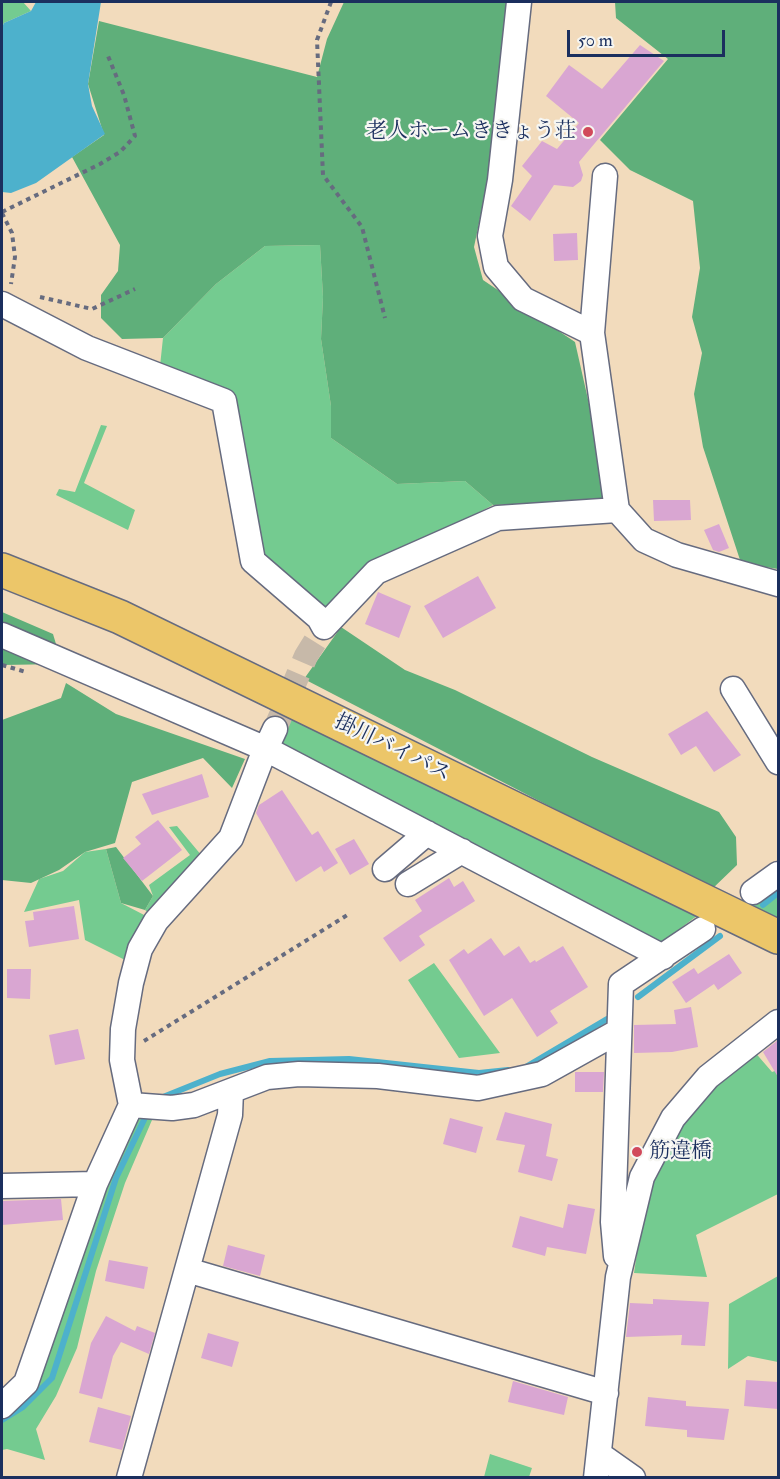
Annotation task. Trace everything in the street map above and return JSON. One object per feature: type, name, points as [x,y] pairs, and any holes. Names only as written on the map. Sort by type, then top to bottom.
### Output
[{"type":"highway","name":"掛川バイパス","points":[[2,570],[120,617],[778,937]]},
{"type":"street","points":[[519,2],[500,180],[490,236],[496,267],[523,299],[592,333]]},
{"type":"street","points":[[605,176],[592,333],[617,510],[644,540],[677,555],[778,584]]},
{"type":"street","points":[[2,304],[87,348],[224,401],[253,561],[319,618],[324,627],[376,572],[498,518],[617,510]]},
{"type":"street","points":[[2,635],[271,739],[462,852],[489,877],[663,957]]},
{"type":"street","points":[[733,689],[778,762]]},
{"type":"street","points":[[2,1406],[26,1383],[95,1184],[131,1104],[122,1060],[122,1041],[130,983],[140,949],[156,921],[231,838],[271,739]]},
{"type":"street","points":[[385,869],[427,833]]},
{"type":"street","points":[[408,884],[462,852]]},
{"type":"street","points":[[753,892],[778,874]]},
{"type":"street","points":[[618,1277],[613,1222],[621,984],[703,929]]},
{"type":"street","points":[[596,1478],[618,1277],[642,1177],[673,1118],[708,1077],[778,1022]]},
{"type":"street","points":[[131,1104],[172,1108],[194,1105],[267,1077],[299,1074],[378,1076],[478,1088],[542,1074],[619,1031]]},
{"type":"street","points":[[129,1478],[230,1115],[231,1090]]},
{"type":"street","points":[[2,1186],[95,1184]]},
{"type":"street","points":[[187,1270],[606,1393]]},
{"type":"street","points":[[599,1454],[633,1478]]},
{"type":"path","points":[[331,2],[317,40],[323,175],[362,227],[385,318]]},
{"type":"path","points":[[2,304],[10,291],[15,257],[12,233],[2,213],[100,164],[120,152],[135,136],[124,95],[108,56]]},
{"type":"path","points":[[33,296],[92,309],[135,290]]},
{"type":"path","points":[[122,1041],[143,1042],[349,914]]},
{"type":"green space","points":[[2,2],[23,2],[31,11],[4,23],[2,27]]},
{"type":"green space","points":[[344,2],[507,2],[499,127],[474,247],[483,280],[575,342],[611,501],[493,505],[465,481],[397,484],[331,438],[331,406],[321,339],[323,297],[320,245],[265,246],[216,284],[163,338],[122,339],[101,318],[101,295],[118,271],[120,245],[72,157],[104,135],[88,84],[99,21],[317,77],[327,39]]},
{"type":"green space","points":[[615,2],[778,2],[778,569],[741,563],[703,447],[694,394],[702,353],[692,317],[700,268],[693,201],[630,170],[600,140],[668,59],[616,18]]},
{"type":"green space","points":[[320,245],[323,297],[321,339],[331,406],[331,438],[397,484],[465,481],[493,505],[368,570],[322,613],[260,554],[229,391],[160,366],[163,338],[216,284],[265,246]]},
{"type":"green space","points":[[101,425],[107,426],[84,483],[135,510],[128,530],[56,495],[59,489],[75,492]]},
{"type":"green space","points":[[2,612],[53,634],[62,664],[2,665]]},
{"type":"green space","points":[[341,627],[405,670],[455,690],[592,757],[719,812],[736,837],[737,865],[711,890],[304,679]]},
{"type":"green space","points":[[66,683],[116,714],[245,759],[232,788],[203,758],[132,782],[115,843],[85,852],[59,870],[31,883],[2,880],[2,720],[61,698]]},
{"type":"green space","points":[[287,709],[698,915],[657,946],[266,749]]},
{"type":"green space","points":[[177,826],[202,856],[152,916],[145,910],[153,896],[149,885],[190,855],[169,827]]},
{"type":"green space","points":[[116,847],[153,896],[145,910],[121,903],[106,849]]},
{"type":"green space","points":[[106,849],[121,903],[148,917],[125,960],[85,940],[79,900],[24,912],[39,879],[63,871],[85,852]]},
{"type":"green space","points":[[778,885],[778,919],[749,906]]},
{"type":"green space","points":[[434,963],[500,1053],[459,1058],[408,980]]},
{"type":"green space","points":[[753,1050],[772,1072],[778,1070],[778,1194],[696,1235],[707,1277],[634,1273],[648,1179],[710,1082]]},
{"type":"green space","points":[[129,1109],[155,1113],[125,1183],[96,1271],[77,1348],[56,1396],[36,1429],[45,1460],[7,1449],[2,1450],[2,1406],[26,1383]]},
{"type":"green space","points":[[778,1276],[778,1362],[748,1356],[728,1369],[729,1304]]},
{"type":"green space","points":[[490,1454],[532,1468],[529,1477],[484,1477]]},
{"type":"water","points":[[36,2],[101,2],[88,84],[92,106],[105,134],[36,183],[11,193],[2,192],[2,27],[4,23],[31,11]]},
{"type":"building","name":"老人ホームききょう荘","points":[[640,45],[664,61],[579,162],[583,175],[581,181],[573,187],[554,185],[530,221],[511,206],[532,176],[522,166],[542,141],[557,149],[579,123],[546,96],[569,65],[602,89]]},
{"type":"building","points":[[577,233],[578,260],[554,261],[553,234]]},
{"type":"building","points":[[653,500],[690,500],[691,520],[654,521]]},
{"type":"building","points":[[719,524],[729,548],[719,552],[713,550],[704,530]]},
{"type":"building","points":[[478,576],[496,608],[443,638],[424,606]]},
{"type":"building","points":[[378,592],[411,606],[399,638],[365,624]]},
{"type":"building","points":[[707,711],[741,755],[714,772],[696,746],[681,755],[668,734]]},
{"type":"building","points":[[202,774],[209,797],[152,815],[142,794]]},
{"type":"building","points":[[282,790],[312,835],[318,831],[338,863],[324,872],[321,866],[296,882],[256,813],[259,805]]},
{"type":"building","points":[[158,820],[182,850],[142,881],[123,858],[141,844],[135,837]]},
{"type":"building","points":[[354,839],[369,864],[350,875],[335,849]]},
{"type":"building","points":[[449,878],[454,887],[463,881],[475,901],[419,936],[425,945],[400,962],[383,938],[422,911],[415,900]]},
{"type":"building","points":[[74,906],[79,939],[29,947],[25,921],[34,920],[33,912]]},
{"type":"building","points":[[491,938],[504,956],[519,946],[530,963],[535,960],[536,962],[563,946],[588,987],[550,1011],[558,1023],[537,1037],[512,998],[484,1016],[449,960],[464,949],[468,954]]},
{"type":"building","points":[[729,954],[742,973],[718,990],[714,984],[686,1003],[672,982],[694,968],[698,974]]},
{"type":"building","points":[[7,969],[31,969],[30,999],[7,998]]},
{"type":"building","points":[[691,1007],[698,1047],[672,1052],[634,1053],[634,1025],[676,1024],[674,1010]]},
{"type":"building","points":[[78,1029],[85,1059],[55,1065],[49,1035]]},
{"type":"building","points":[[778,1040],[778,1077],[763,1052]]},
{"type":"building","points":[[575,1072],[604,1072],[603,1092],[575,1092]]},
{"type":"building","points":[[505,1112],[552,1124],[546,1156],[558,1159],[552,1181],[518,1172],[525,1145],[496,1140]]},
{"type":"building","points":[[450,1118],[483,1127],[476,1153],[443,1144]]},
{"type":"building","points":[[61,1199],[63,1220],[2,1225],[2,1201]]},
{"type":"building","points":[[568,1204],[595,1209],[586,1254],[547,1247],[545,1256],[512,1247],[520,1216],[563,1228]]},
{"type":"building","points":[[228,1245],[265,1255],[260,1276],[223,1266]]},
{"type":"building","points":[[109,1260],[148,1267],[144,1289],[105,1281]]},
{"type":"building","points":[[653,1299],[709,1302],[705,1346],[681,1345],[682,1335],[626,1337],[630,1303],[653,1304]]},
{"type":"building","points":[[106,1316],[135,1331],[137,1326],[155,1333],[149,1354],[121,1342],[113,1356],[102,1399],[79,1393],[91,1343]]},
{"type":"building","points":[[208,1333],[239,1342],[232,1367],[201,1358]]},
{"type":"building","points":[[746,1380],[778,1382],[778,1409],[744,1406]]},
{"type":"building","points":[[513,1381],[568,1397],[564,1415],[508,1402]]},
{"type":"building","points":[[648,1397],[686,1401],[686,1406],[729,1409],[724,1440],[687,1437],[687,1430],[645,1426]]},
{"type":"building","points":[[98,1407],[131,1416],[122,1450],[89,1442]]},
{"type":"waterway","points":[[763,905],[778,893]]},
{"type":"waterway","points":[[638,997],[720,936]]},
{"type":"waterway","points":[[524,1068],[607,1019]]},
{"type":"waterway","points":[[163,1097],[220,1074],[270,1061],[349,1059],[479,1073],[508,1070]]},
{"type":"waterway","points":[[2,1420],[23,1407],[52,1378],[116,1178],[144,1120]]},
{"type":"tunnel","points":[[275,729],[306,656],[324,627]]},
{"type":"place","name":"老人ホームききょう荘","points":[[588,132]]},
{"type":"place","name":"筋違橋","points":[[637,1152]]}]
